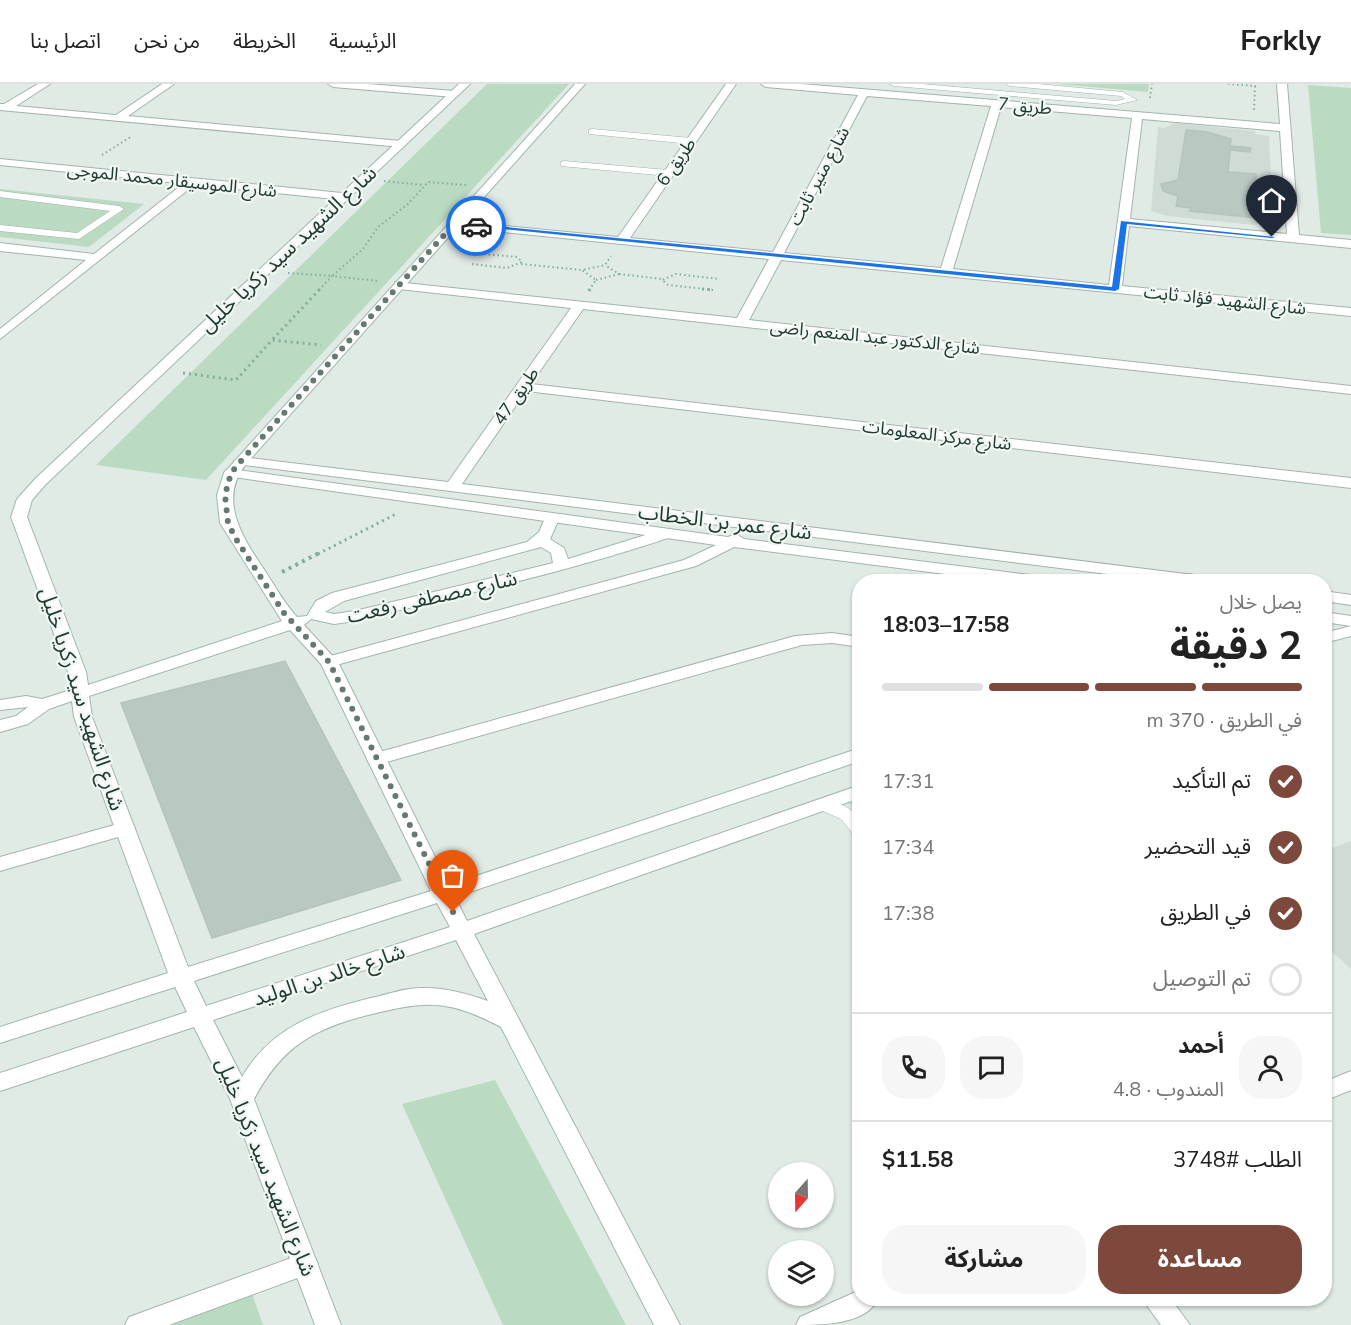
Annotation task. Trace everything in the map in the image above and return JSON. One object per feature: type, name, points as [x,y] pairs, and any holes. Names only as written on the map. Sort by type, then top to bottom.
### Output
[{"type":"street","points":[[3,107],[45,84]]},
{"type":"street","points":[[118,118],[169,84]]},
{"type":"street","points":[[333,84],[460,89]]},
{"type":"street","points":[[579,84],[236,467],[225,495],[228,523],[236,539],[263,582],[293,623],[329,662],[443,894],[667,1325]]},
{"type":"street","name":"طريق 6","points":[[622,240],[731,84]]},
{"type":"street","name":"طريق 7","points":[[766,84],[997,104],[1074,105],[1137,116],[1285,128]]},
{"type":"street","points":[[1281,84],[1293,238]]},
{"type":"street","name":"شارع الشهيد سيد زكريا خليل","points":[[328,1325],[242,1099],[181,978],[83,717],[77,672],[22,526],[21,508],[32,489],[460,89]]},
{"type":"street","name":"شارع منير ثابت","points":[[741,323],[864,92]]},
{"type":"street","points":[[946,272],[997,104]]},
{"type":"street","points":[[3,107],[401,144]]},
{"type":"street","points":[[1115,289],[1137,116]]},
{"type":"street","name":"شارع الموسيقار محمد الموجى","points":[[0,162],[188,185]]},
{"type":"street","name":"شارع الموسيقار محمد الموجى","points":[[0,170],[341,200]]},
{"type":"street","points":[[2,331],[188,185]]},
{"type":"street","points":[[1124,222],[1351,244]]},
{"type":"street","name":"شارع الشهيد فؤاد ثابت","points":[[454,224],[1351,312]]},
{"type":"street","points":[[0,247],[96,258]]},
{"type":"street","name":"شارع الدكتور عبد المنعم راضى","points":[[399,284],[1351,390]]},
{"type":"street","name":"طريق 47","points":[[452,488],[579,305]]},
{"type":"street","name":"شارع مركز المعلومات","points":[[523,387],[1351,483]]},
{"type":"street","name":"شارع عمر بن الخطاب","points":[[236,467],[452,488],[1134,574]]},
{"type":"street","name":"شارع عمر بن الخطاب","points":[[236,467],[423,501],[984,574]]},
{"type":"street","points":[[665,534],[674,516]]},
{"type":"street","points":[[551,519],[541,540],[558,551],[562,566]]},
{"type":"street","points":[[734,542],[742,525]]},
{"type":"street","name":"شارع مصطفى رفعت","points":[[541,540],[519,550],[338,597],[322,605],[315,615],[344,619],[562,566],[621,550],[665,534]]},
{"type":"street","name":"شارع مصطفى رفعت","points":[[329,662],[690,563],[734,542]]},
{"type":"street","points":[[1332,597],[1351,600]]},
{"type":"street","points":[[0,726],[22,720],[43,705],[315,615]]},
{"type":"street","points":[[1332,618],[1351,621]]},
{"type":"street","points":[[1332,636],[1351,631]]},
{"type":"street","points":[[376,759],[801,640],[832,638],[852,641]]},
{"type":"street","points":[[0,705],[26,701],[43,705]]},
{"type":"street","name":"شارع خالد بن الوليد","points":[[0,1035],[443,894],[852,757]]},
{"type":"street","name":"شارع خالد بن الوليد","points":[[0,1082],[463,930],[822,804],[852,798]]},
{"type":"street","points":[[0,864],[125,828]]},
{"type":"street","points":[[242,1099],[267,1057],[280,1043],[312,1025],[412,996],[428,995],[462,999],[480,1005],[509,1021]]},
{"type":"street","points":[[1332,1088],[1351,1080]]},
{"type":"street","points":[[138,1325],[305,1264]]},
{"type":"street","points":[[809,1325],[852,1305]]},
{"type":"street","points":[[1161,1306],[1177,1325]]},
{"type":"lane","points":[[894,84],[1074,105],[1122,104],[1133,100],[1123,94],[1010,84]]},
{"type":"lane","points":[[1074,105],[1078,90]]},
{"type":"lane","points":[[592,132],[691,141]]},
{"type":"lane","points":[[564,164],[668,173]]},
{"type":"lane","points":[[0,194],[119,209],[79,236],[0,228]]},
{"type":"lane","points":[[822,804],[847,815],[852,821]]},
{"type":"path","points":[[1228,84],[1255,86],[1254,126]]},
{"type":"path","points":[[102,155],[157,121]]},
{"type":"path","points":[[363,179],[425,185]]},
{"type":"path","points":[[159,370],[236,380],[332,276],[363,249],[378,227],[408,204],[428,182],[487,187]]},
{"type":"path","points":[[482,254],[517,257],[521,264]]},
{"type":"path","points":[[472,264],[507,268],[521,264],[582,270],[604,265],[618,274]]},
{"type":"path","points":[[582,270],[596,280]]},
{"type":"path","points":[[265,271],[399,284]]},
{"type":"path","points":[[579,305],[596,280],[618,274],[663,279],[676,274],[719,279]]},
{"type":"path","points":[[663,279],[668,285],[713,291]]},
{"type":"path","points":[[272,340],[343,347]]},
{"type":"path","points":[[263,582],[423,501]]},
{"type":"shaded area","points":[[1174,123],[1255,131],[1255,134],[1269,136],[1273,220],[1254,225],[1167,216],[1151,211],[1158,127],[1165,128]]},
{"type":"shaded area","points":[[1351,841],[1351,969],[1332,951],[1332,848]]},
{"type":"green space","points":[[487,84],[569,84],[206,480],[96,465]]},
{"type":"green space","points":[[1057,84],[1149,84],[1148,92]]},
{"type":"green space","points":[[1308,85],[1351,88],[1351,235],[1321,233]]},
{"type":"green space","points":[[0,189],[144,204],[89,247],[0,237]]},
{"type":"green space","points":[[495,1080],[626,1325],[503,1325],[402,1104]]},
{"type":"green space","points":[[248,1282],[263,1325],[138,1325]]},
{"type":"building","points":[[1186,130],[1208,132],[1231,139],[1230,146],[1251,148],[1250,152],[1230,150],[1228,172],[1256,174],[1256,218],[1190,211],[1191,208],[1176,206],[1178,196],[1163,191],[1161,184],[1178,180]]},
{"type":"building","points":[[285,661],[401,880],[212,938],[121,703]]},
{"type":"way so far","points":[[453,912],[329,662],[284,613],[236,539],[228,523],[225,495],[226,484],[231,473],[241,461],[454,224],[476,226]]},
{"type":"route","points":[[476,226],[1115,289],[1124,222],[1272,237]]}]
